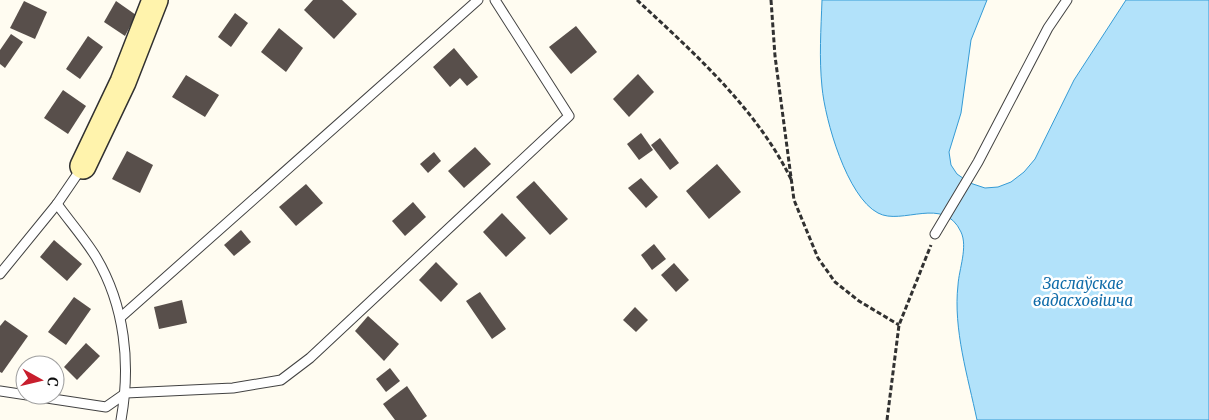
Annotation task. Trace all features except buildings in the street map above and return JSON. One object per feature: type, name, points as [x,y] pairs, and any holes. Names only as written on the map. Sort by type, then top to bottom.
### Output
[{"type":"street","points":[[83,166],[123,82],[155,0]]},
{"type":"lane","points":[[121,317],[478,0]]},
{"type":"lane","points":[[0,391],[106,407],[126,392],[233,388],[281,380],[310,358],[569,116],[496,0]]},
{"type":"lane","points":[[935,234],[978,162],[1048,28],[1068,0]]},
{"type":"lane","points":[[0,274],[57,204],[83,166]]},
{"type":"lane","points":[[57,204],[96,257],[115,298],[121,317],[126,392],[121,420]]},
{"type":"path","points":[[637,0],[698,57],[749,115],[781,160],[793,182]]},
{"type":"path","points":[[771,0],[775,56],[794,200],[818,258],[835,282],[859,301],[899,325]]},
{"type":"path","points":[[887,420],[899,325],[935,234]]},
{"type":"water","name":"Заслаўскае вадасховішча","points":[[822,0],[987,0],[971,40],[961,113],[949,152],[951,165],[957,174],[970,183],[985,188],[998,187],[1011,182],[1024,172],[1035,159],[1074,80],[1126,0],[1209,0],[1209,420],[977,420],[959,336],[957,302],[964,244],[961,232],[954,221],[944,215],[934,213],[888,216],[878,213],[867,204],[847,175],[833,137],[822,87]]}]
